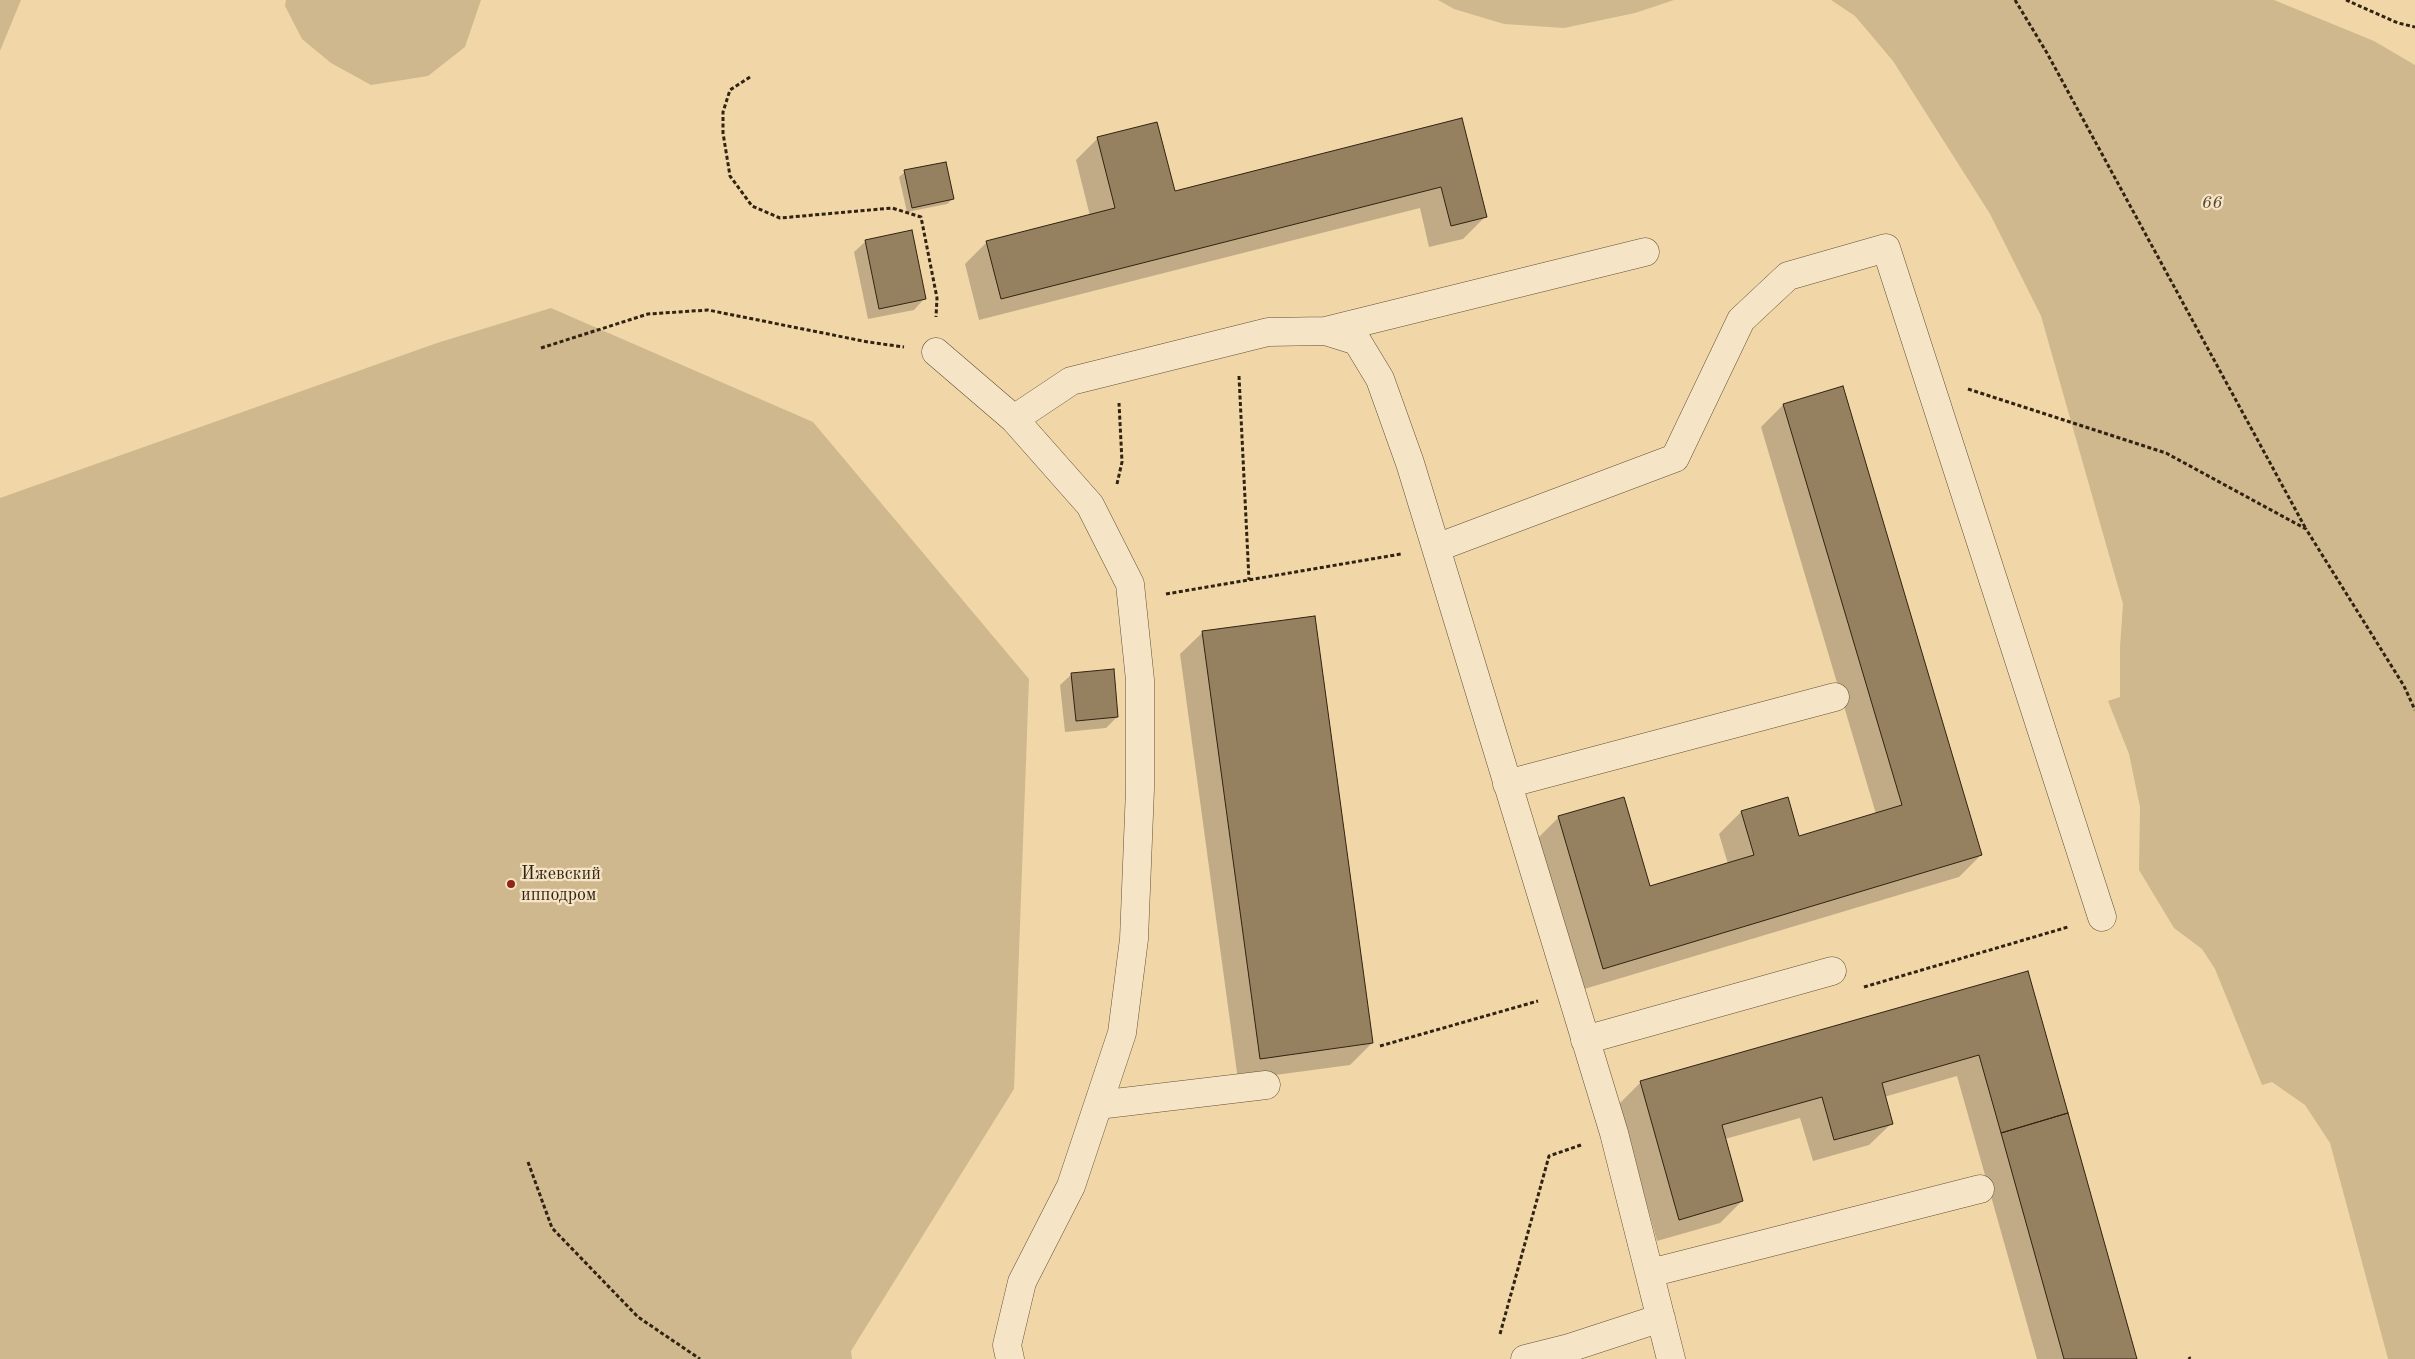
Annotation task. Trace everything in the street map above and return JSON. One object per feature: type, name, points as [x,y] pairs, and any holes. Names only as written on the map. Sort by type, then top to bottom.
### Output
[{"type":"lane","points":[[1436,548],[1675,458],[1741,320],[1788,276],[1886,248],[2102,917]]},
{"type":"lane","points":[[1014,419],[1071,381],[1268,332],[1325,330],[1645,252]]},
{"type":"lane","points":[[1325,330],[1357,341],[1380,379],[1410,463],[1614,1133],[1671,1359]]},
{"type":"lane","points":[[936,352],[1014,419],[1090,505],[1130,584],[1140,680],[1140,789],[1134,939],[1122,1034],[1071,1186],[1022,1282],[1007,1345],[1010,1359]]},
{"type":"lane","points":[[1508,784],[1835,697]]},
{"type":"lane","points":[[1585,1040],[1832,971]]},
{"type":"lane","points":[[1098,1105],[1266,1085]]},
{"type":"lane","points":[[1650,1272],[1980,1188]]},
{"type":"lane","points":[[1525,1359],[1569,1348],[1661,1318]]},
{"type":"path","points":[[2014,0],[2047,53],[2306,529],[2404,686],[2415,710]]},
{"type":"path","points":[[2346,0],[2398,23],[2415,27]]},
{"type":"path","points":[[541,348],[648,314],[708,310],[868,342],[936,352],[937,298],[921,217],[892,208],[780,218],[752,206],[730,176],[723,133],[723,112],[730,90],[750,77]]},
{"type":"path","points":[[1238,340],[1249,580]]},
{"type":"path","points":[[1104,533],[1122,462],[1116,370]]},
{"type":"path","points":[[1928,378],[2055,416],[2166,453],[2306,529]]},
{"type":"path","points":[[1131,600],[1436,548]]},
{"type":"path","points":[[1832,971],[1864,987],[2102,917]]},
{"type":"path","points":[[1380,1046],[1571,991]]},
{"type":"path","points":[[1498,1341],[1549,1156],[1614,1133]]},
{"type":"path","points":[[528,1162],[552,1228],[638,1317],[689,1349],[700,1359]]},
{"type":"green space","points":[[0,0],[21,0],[0,51]]},
{"type":"green space","points":[[286,0],[481,0],[465,47],[428,76],[371,85],[331,63],[302,39],[285,6]]},
{"type":"green space","points":[[1438,0],[1674,0],[1635,13],[1564,28],[1504,24],[1454,9]]},
{"type":"green space","name":"66","points":[[1831,0],[2274,0],[2374,41],[2415,65],[2415,1359],[2388,1359],[2330,1143],[2305,1105],[2272,1082],[2262,1085],[2215,969],[2202,949],[2174,928],[2139,870],[2140,807],[2129,754],[2108,701],[2120,697],[2120,647],[2123,604],[2041,316],[1990,214],[1893,61],[1855,16]]},
{"type":"green space","name":"Ижевский ипподром","points":[[551,308],[813,422],[1029,679],[1014,1089],[851,1351],[852,1359],[0,1359],[0,498],[437,343]]},
{"type":"building","points":[[1462,118],[1487,217],[1451,226],[1441,187],[1001,299],[986,241],[1115,208],[1097,137],[1157,122],[1175,191]]},
{"type":"building","points":[[946,162],[954,199],[912,208],[904,170]]},
{"type":"building","points":[[912,230],[926,299],[879,309],[865,240]]},
{"type":"building","points":[[1843,386],[1982,855],[1603,969],[1558,816],[1624,797],[1650,886],[1754,855],[1741,811],[1788,797],[1799,836],[1902,805],[1783,404]]},
{"type":"building","points":[[1315,616],[1373,1043],[1260,1059],[1202,631]]},
{"type":"building","points":[[1114,669],[1118,717],[1076,721],[1071,673]]},
{"type":"building","points":[[2028,971],[2068,1113],[2001,1133],[1979,1055],[1882,1083],[1893,1124],[1834,1140],[1822,1097],[1722,1125],[1743,1201],[1679,1220],[1640,1081]]},
{"type":"building","points":[[2068,1113],[2137,1359],[2064,1359],[2001,1133]]},
{"type":"place","name":"Ижевский ипподром","points":[[511,884]]}]
